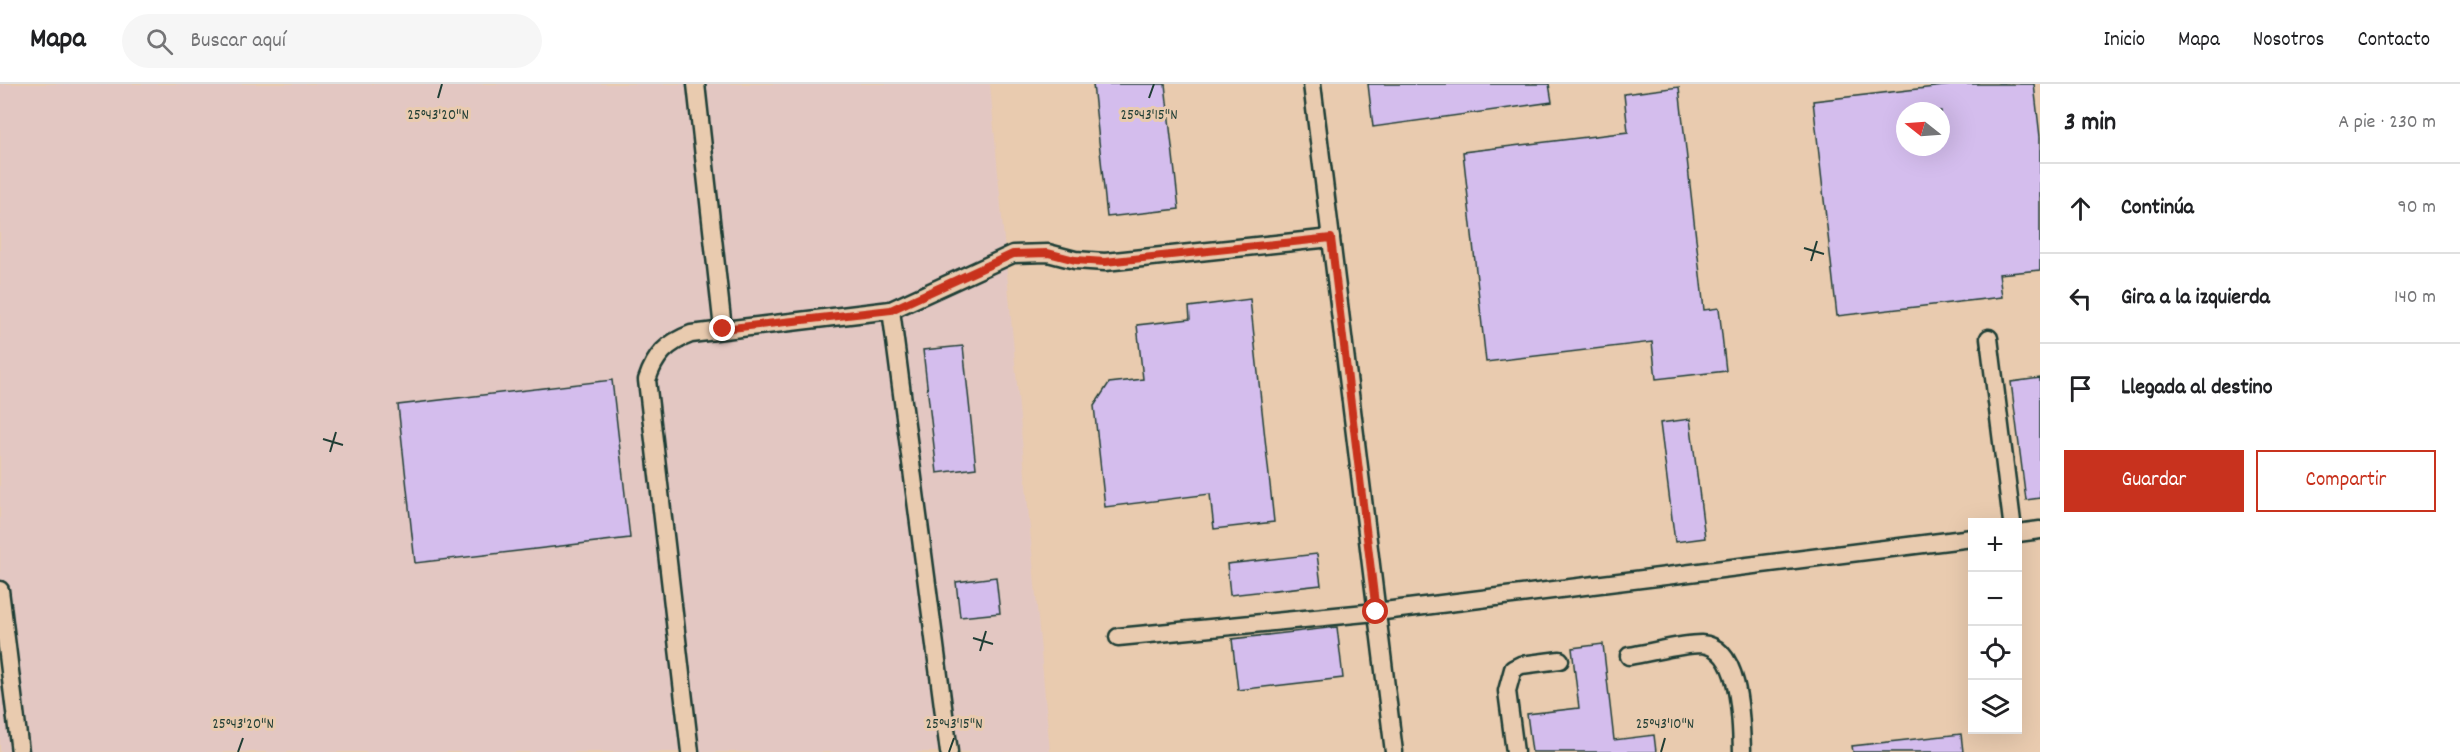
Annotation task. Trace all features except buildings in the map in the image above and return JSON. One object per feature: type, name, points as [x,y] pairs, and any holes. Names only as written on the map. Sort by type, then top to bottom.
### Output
[{"type":"lane","points":[[696,84],[723,329]]},
{"type":"lane","points":[[1312,84],[1394,752]]},
{"type":"lane","points":[[690,752],[648,380],[652,365],[673,341],[691,334],[723,329],[891,310],[1013,254],[1048,253],[1075,260],[1105,262],[1331,238]]},
{"type":"lane","points":[[891,310],[949,752]]},
{"type":"lane","points":[[1989,338],[2012,518]]},
{"type":"lane","points":[[2022,532],[2040,530]]},
{"type":"lane","points":[[1118,637],[1376,612],[1968,538]]},
{"type":"lane","points":[[0,590],[20,752]]},
{"type":"lane","points":[[1629,656],[1702,644],[1722,655],[1734,676],[1740,704],[1742,752]]},
{"type":"lane","points":[[1515,752],[1507,691],[1513,669],[1521,665],[1560,660]]},
{"type":"shaded area","points":[[0,84],[990,84],[1050,752],[0,752]]},
{"type":"route","points":[[723,329],[891,310],[1013,254],[1048,253],[1075,260],[1105,262],[1331,238],[1376,612]]}]
